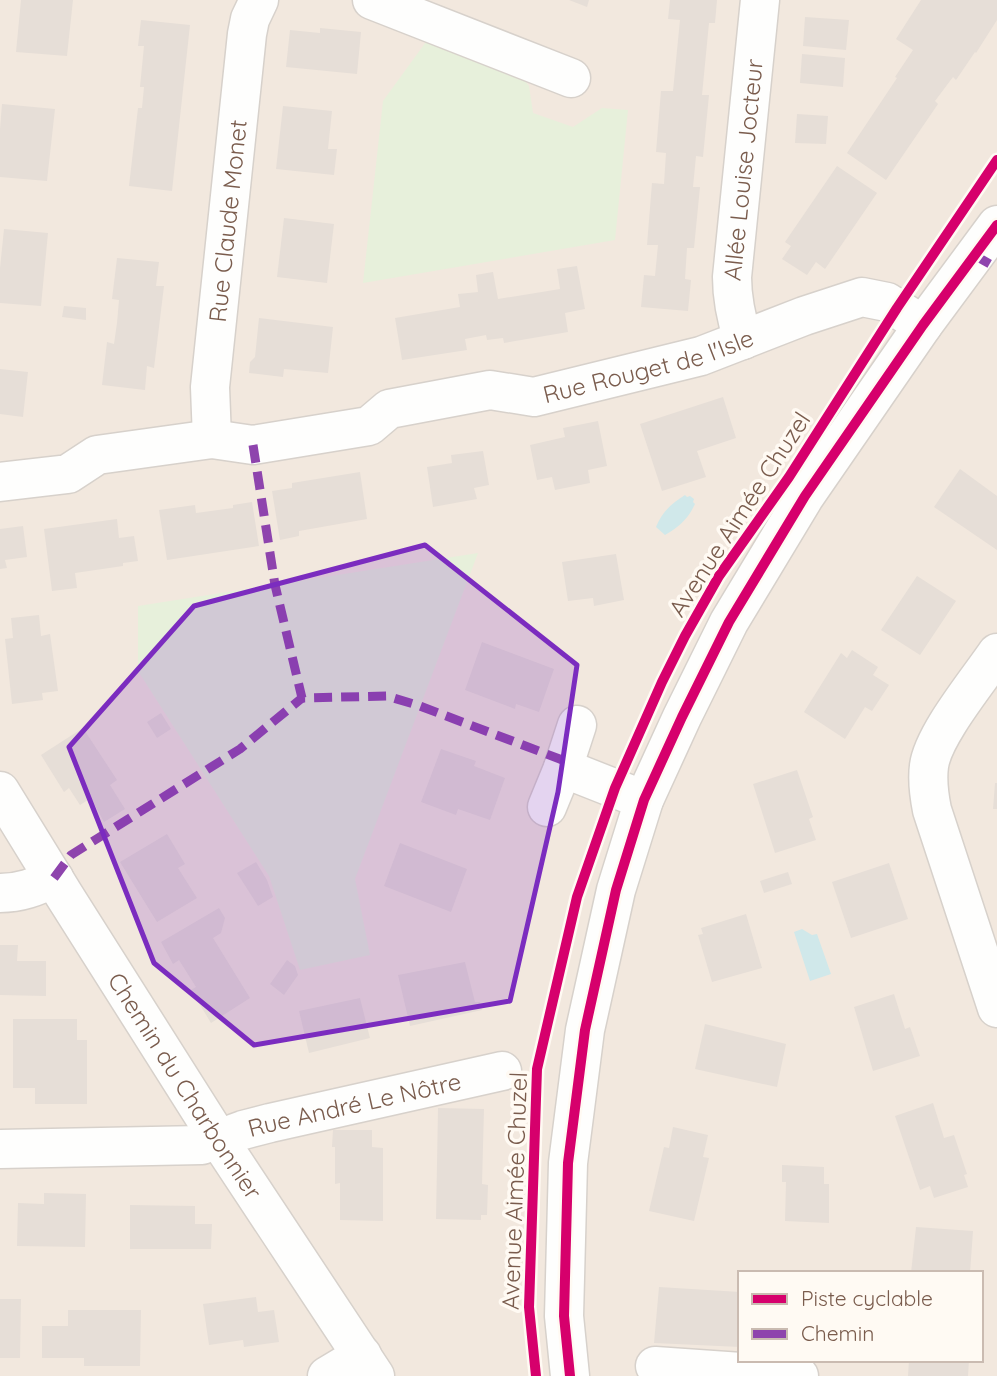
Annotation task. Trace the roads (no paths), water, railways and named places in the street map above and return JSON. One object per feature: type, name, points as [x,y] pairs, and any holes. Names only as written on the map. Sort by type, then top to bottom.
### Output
[{"type":"street","points":[[372,0],[571,78]]},
{"type":"street","name":"Allée Louise Jocteur","points":[[743,340],[732,298],[732,276],[760,0]]},
{"type":"street","name":"Rue Claude Monet","points":[[212,439],[210,387],[247,34],[256,1]]},
{"type":"street","name":"Avenue Aimée Chuzel","points":[[570,1376],[564,1316],[568,1163],[585,1030],[616,890],[644,800],[729,622],[805,496],[923,325],[997,225]]},
{"type":"street","name":"Rue Rouget de l'Isle","points":[[0,482],[68,474],[97,456],[212,439],[253,445],[369,426],[389,409],[490,390],[534,397],[701,356],[804,316],[862,298],[887,302],[923,325]]},
{"type":"street","points":[[997,653],[934,746],[929,764],[928,785],[932,810],[997,1008]]},
{"type":"street","points":[[547,807],[577,725]]},
{"type":"street","points":[[562,768],[644,800]]},
{"type":"street","name":"Chemin du Charbonnier","points":[[0,791],[219,1140],[368,1365]]},
{"type":"street","points":[[0,893],[17,893],[54,878]]},
{"type":"street","name":"Rue André Le Nôtre","points":[[0,1149],[202,1145],[270,1123],[502,1071]]},
{"type":"street","points":[[327,1376],[368,1365]]},
{"type":"street","points":[[655,1366],[799,1376]]},
{"type":"water","points":[[685,495],[694,499],[695,504],[683,522],[665,535],[656,527],[658,522],[668,508]]},
{"type":"water","points":[[802,929],[812,935],[817,934],[831,974],[810,981],[794,932]]}]
